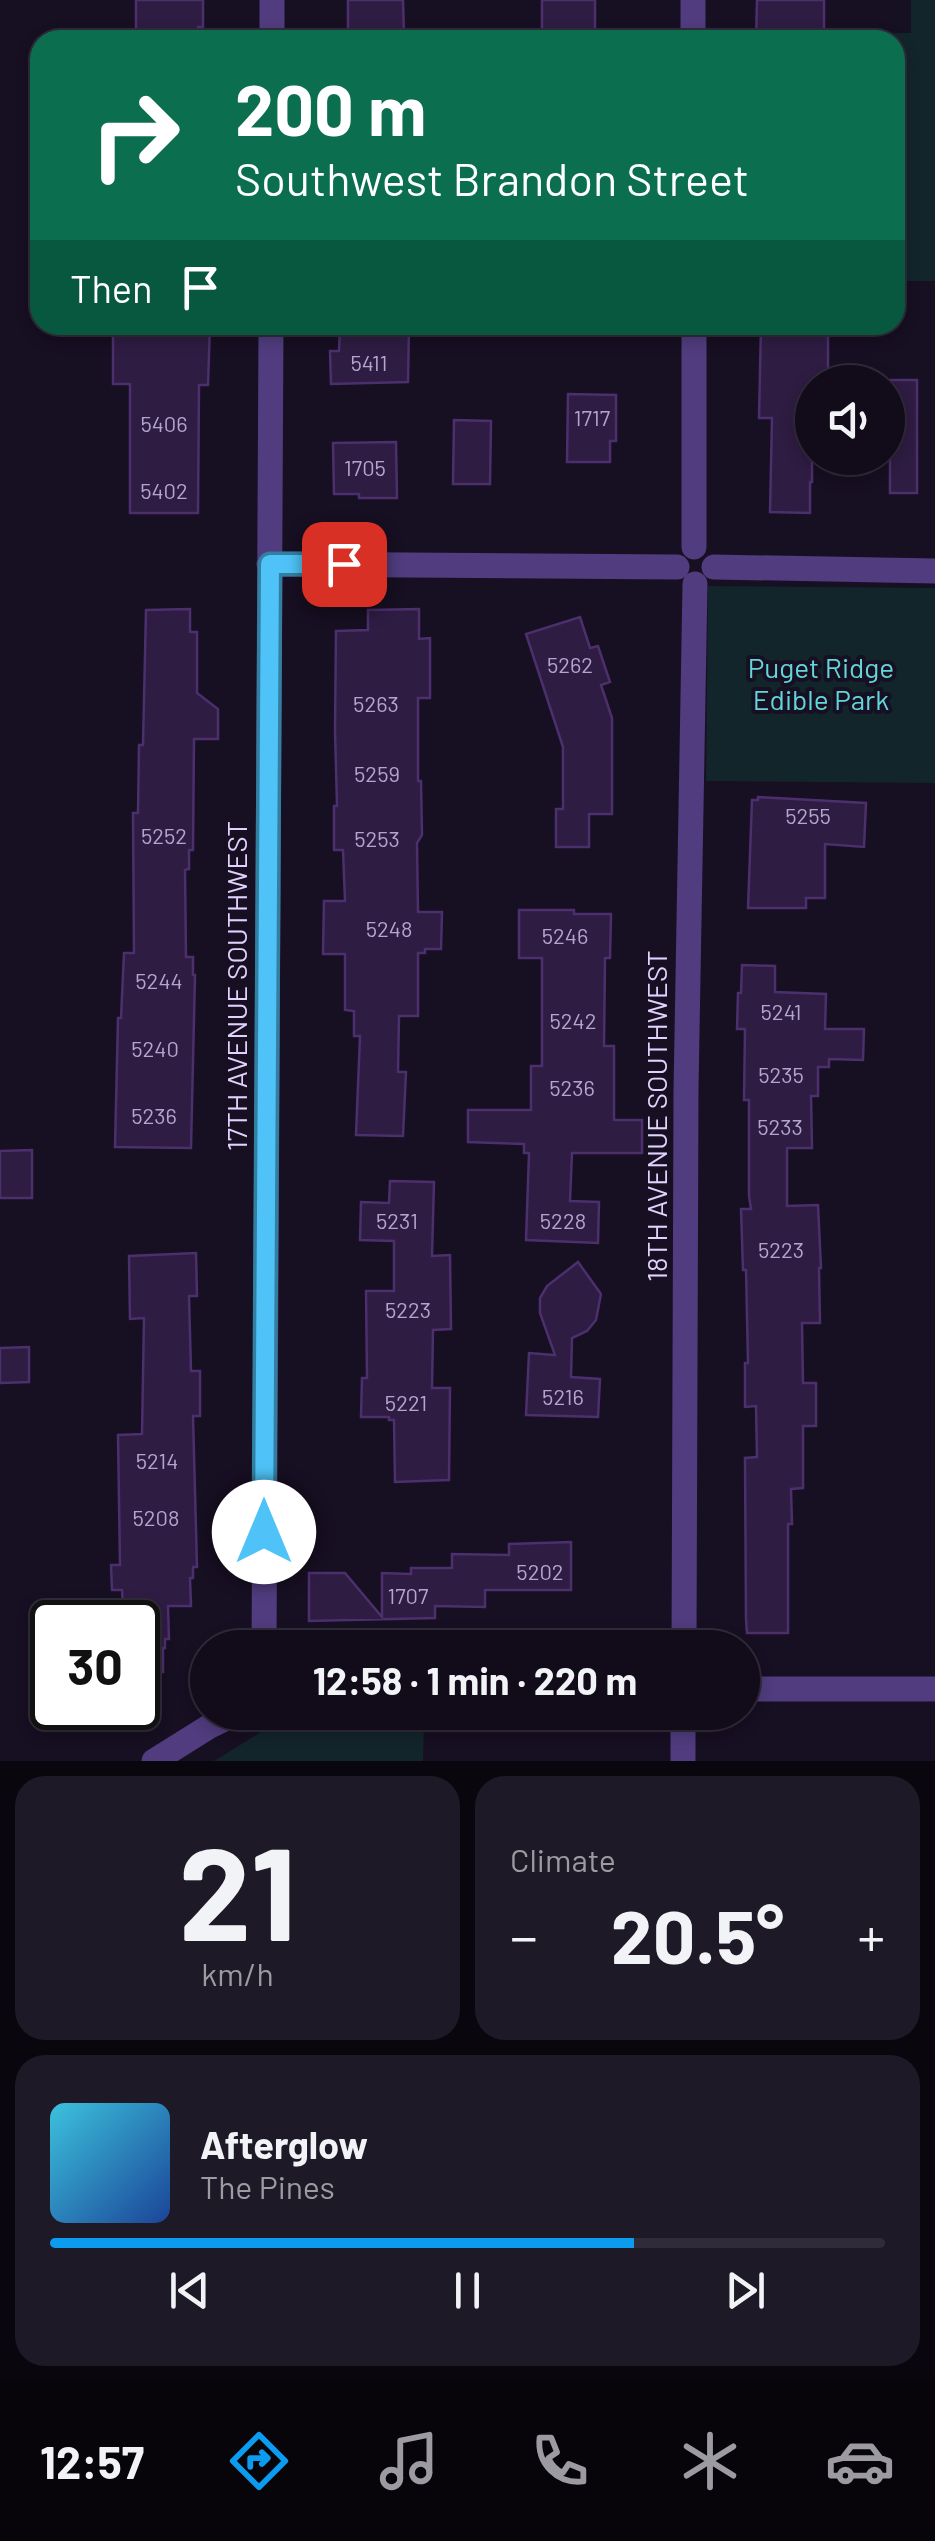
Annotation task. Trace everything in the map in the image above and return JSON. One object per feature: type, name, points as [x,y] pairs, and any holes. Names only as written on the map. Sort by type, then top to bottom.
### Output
[{"type":"street","points":[[272,0],[272,30]]},
{"type":"street","points":[[693,0],[694,30]]},
{"type":"street","name":"17TH AVENUE SOUTHWEST","points":[[264,1630],[271,335]]},
{"type":"street","name":"18TH AVENUE SOUTHWEST","points":[[684,1630],[694,335]]},
{"type":"street","points":[[270,564],[935,571]]},
{"type":"street","points":[[760,1688],[935,1689]]},
{"type":"street","points":[[154,1761],[204,1730]]},
{"type":"street","points":[[683,1761],[684,1730]]},
{"type":"green space","points":[[911,0],[935,0],[935,281],[905,281],[905,33],[911,33]]},
{"type":"green space","name":"Puget Ridge Edible Park","points":[[708,586],[935,588],[935,783],[706,781]]},
{"type":"green space","points":[[264,1730],[424,1730],[423,1761],[214,1761]]},
{"type":"building","points":[[136,0],[203,0],[203,27],[198,30],[136,30]]},
{"type":"building","points":[[348,0],[403,0],[404,30],[348,30]]},
{"type":"building","points":[[542,0],[595,0],[595,30],[542,30]]},
{"type":"building","points":[[757,0],[824,0],[824,30],[756,30]]},
{"type":"building","points":[[113,335],[210,335],[208,385],[199,385],[198,513],[130,513],[130,384],[113,384]]},
{"type":"building","points":[[340,335],[409,335],[408,382],[331,384],[330,351],[339,351]]},
{"type":"building","points":[[761,335],[828,335],[828,365],[795,365],[795,475],[812,475],[810,513],[770,512],[772,418],[759,418]]},
{"type":"building","points":[[905,380],[917,380],[917,493],[890,493],[890,475],[905,475]]},
{"type":"building","points":[[568,394],[616,395],[616,441],[610,441],[610,462],[567,462]]},
{"type":"building","points":[[454,420],[491,421],[490,484],[453,484]]},
{"type":"building","points":[[396,442],[397,498],[334,494],[333,443]]},
{"type":"building","points":[[190,609],[190,632],[197,632],[197,693],[218,709],[218,739],[194,739],[193,850],[189,850],[189,869],[185,870],[186,957],[193,957],[195,975],[191,1148],[115,1147],[124,953],[134,953],[133,813],[138,813],[139,745],[143,745],[146,610]]},
{"type":"building","points":[[419,609],[419,639],[430,638],[430,698],[418,698],[422,835],[417,843],[418,912],[442,912],[441,949],[418,953],[418,1016],[399,1016],[398,1072],[406,1072],[403,1136],[356,1135],[360,1036],[354,1036],[354,1011],[345,1010],[345,954],[323,954],[324,901],[345,901],[343,850],[334,850],[336,631],[368,630],[368,610]]},
{"type":"building","points":[[580,617],[590,648],[598,646],[610,682],[601,685],[612,718],[612,814],[589,814],[589,847],[556,847],[556,809],[563,809],[563,747],[526,634]]},
{"type":"building","points":[[758,797],[866,803],[864,847],[825,844],[825,898],[806,898],[806,908],[748,908],[752,800]]},
{"type":"building","points":[[519,910],[611,914],[610,958],[605,958],[604,1046],[614,1046],[614,1120],[642,1120],[642,1153],[572,1153],[570,1201],[599,1202],[598,1243],[526,1240],[529,1153],[524,1153],[524,1144],[468,1142],[468,1110],[531,1110],[531,1066],[542,1066],[542,958],[519,958]]},
{"type":"building","points":[[742,965],[775,966],[775,992],[826,994],[825,1029],[864,1029],[863,1060],[829,1059],[829,1067],[818,1067],[818,1096],[811,1096],[812,1148],[787,1148],[787,1206],[818,1205],[821,1268],[820,1323],[802,1323],[803,1383],[816,1383],[816,1426],[803,1426],[803,1488],[791,1489],[788,1633],[747,1630],[745,1458],[757,1457],[756,1406],[745,1407],[748,1363],[741,1209],[751,1209],[749,1100],[744,1100],[745,1029],[737,1029]]},
{"type":"building","points":[[32,1150],[32,1198],[0,1198],[0,1151]]},
{"type":"building","points":[[390,1181],[434,1182],[432,1256],[450,1255],[451,1329],[433,1330],[432,1388],[450,1388],[449,1480],[395,1482],[394,1420],[361,1417],[362,1378],[367,1378],[366,1291],[394,1291],[394,1241],[360,1240],[361,1202],[389,1203]]},
{"type":"building","points":[[196,1253],[197,1296],[189,1296],[191,1371],[200,1371],[200,1416],[193,1416],[197,1567],[193,1567],[190,1578],[191,1606],[168,1606],[169,1639],[165,1639],[163,1648],[163,1672],[160,1600],[123,1600],[122,1590],[112,1590],[111,1565],[120,1565],[118,1435],[142,1434],[144,1318],[130,1319],[129,1256]]},
{"type":"building","points":[[578,1262],[601,1294],[596,1320],[587,1331],[572,1338],[571,1377],[600,1379],[598,1417],[526,1415],[529,1353],[555,1355],[540,1313],[540,1298],[547,1286]]},
{"type":"building","points":[[29,1347],[29,1382],[0,1383],[0,1348]]},
{"type":"building","points":[[571,1542],[571,1590],[485,1590],[485,1607],[435,1606],[435,1618],[309,1621],[309,1573],[345,1573],[382,1617],[382,1573],[411,1574],[411,1568],[452,1568],[452,1554],[509,1555],[509,1544]]},
{"type":"route","points":[[264,1532],[270,564],[344,564]]}]
